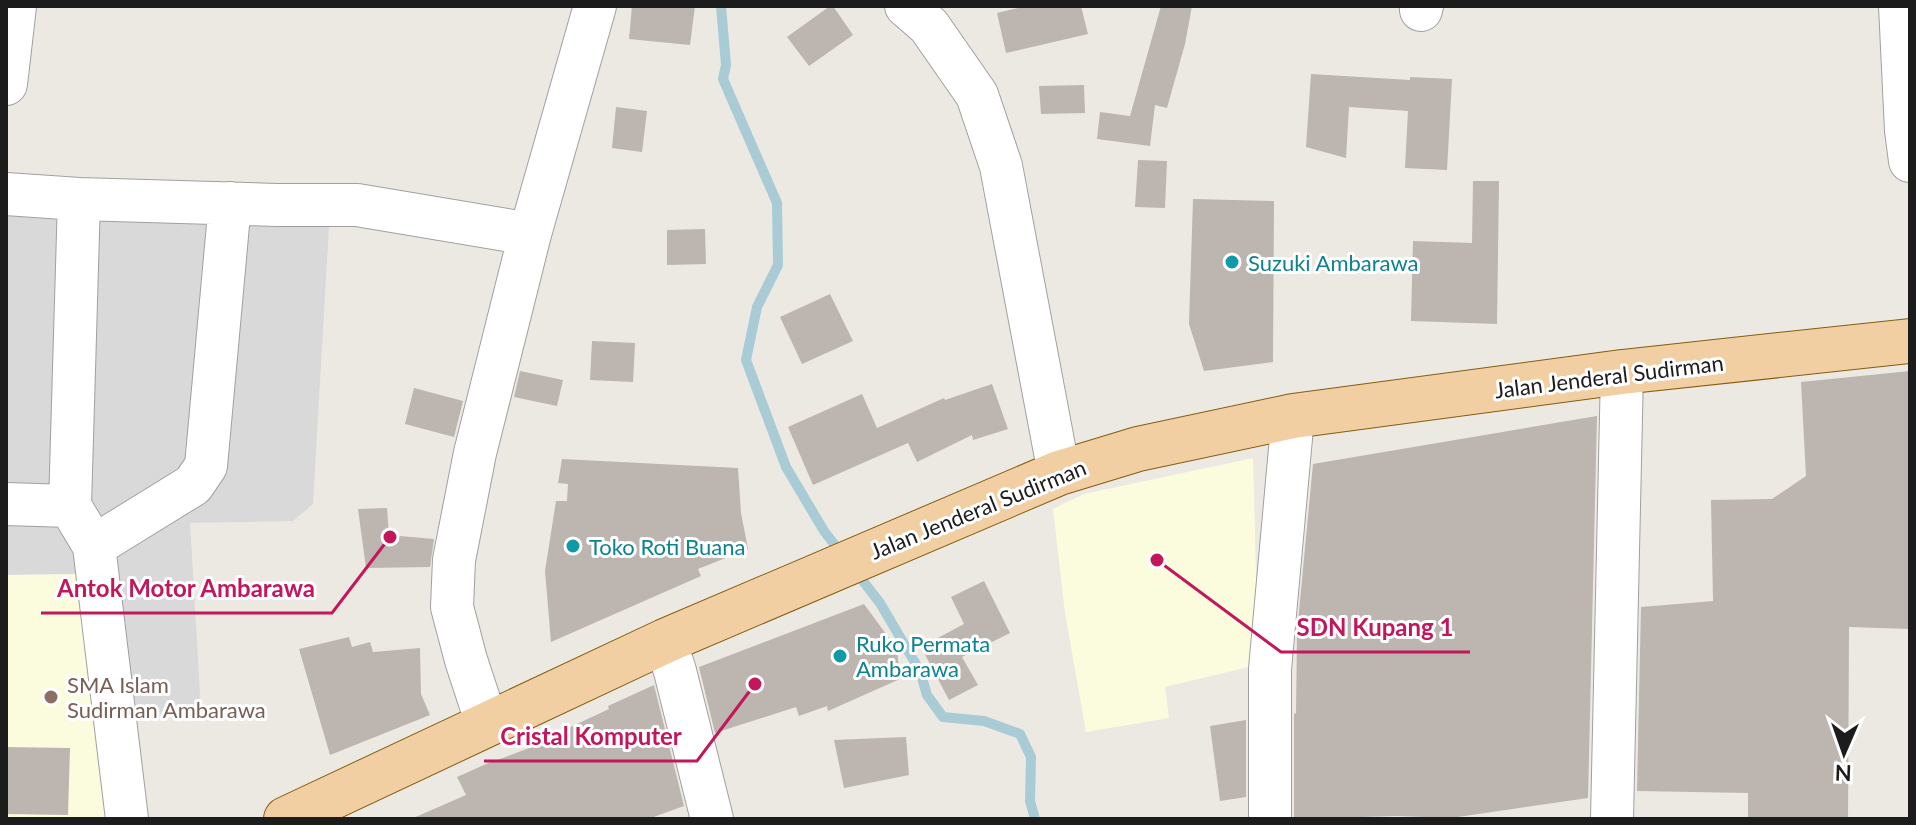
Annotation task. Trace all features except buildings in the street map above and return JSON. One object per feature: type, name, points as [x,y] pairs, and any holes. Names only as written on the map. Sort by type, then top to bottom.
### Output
[{"type":"main road","name":"Jalan Jenderal Sudirman","points":[[301,816],[665,641],[1059,473],[1138,449],[1293,416],[1622,372],[1910,341]]},
{"type":"street","points":[[487,724],[452,607],[454,560],[475,453],[530,234],[595,6]]},
{"type":"street","points":[[906,6],[929,26],[977,95],[1001,166],[1059,473]]},
{"type":"street","points":[[1900,6],[1909,140]]},
{"type":"street","points":[[6,84],[11,26]]},
{"type":"street","points":[[6,194],[79,199],[357,205],[530,234]]},
{"type":"street","points":[[79,199],[70,506],[94,546],[127,819]]},
{"type":"street","points":[[94,546],[193,485],[206,466],[230,203]]},
{"type":"street","points":[[1612,819],[1622,372]]},
{"type":"street","points":[[1270,819],[1270,669],[1293,416]]},
{"type":"street","points":[[6,504],[70,506]]},
{"type":"street","points":[[665,641],[712,819]]},
{"type":"shaded area","points":[[6,205],[330,208],[313,504],[293,521],[190,523],[201,711],[137,720],[145,815],[85,574],[6,575]]},
{"type":"shaded area","points":[[1253,458],[1261,664],[1165,687],[1169,718],[1086,732],[1065,613],[1053,509],[1084,494]]},
{"type":"shaded area","name":"SMA Islam Sudirman Ambarawa","points":[[85,574],[108,819],[6,819],[6,575]]},
{"type":"waterway","points":[[721,6],[726,65],[723,79],[777,203],[778,265],[757,307],[746,360],[786,467],[824,531],[841,553]]},
{"type":"waterway","points":[[856,572],[880,603],[920,671],[927,695],[943,717],[984,721],[1020,734],[1031,757],[1030,801],[1035,819]]},
{"type":"place","name":"Suzuki Ambarawa","points":[[1232,262]]},
{"type":"place","name":"Antok Motor Ambarawa","points":[[390,537]]},
{"type":"place","name":"Toko Roti Buana","points":[[573,546]]},
{"type":"place","name":"SDN Kupang 1","points":[[1157,560]]},
{"type":"place","name":"Ruko Permata Ambarawa","points":[[840,656]]},
{"type":"place","name":"Cristal Komputer","points":[[755,684]]},
{"type":"place","name":"SMA Islam Sudirman Ambarawa","points":[[51,697]]}]
